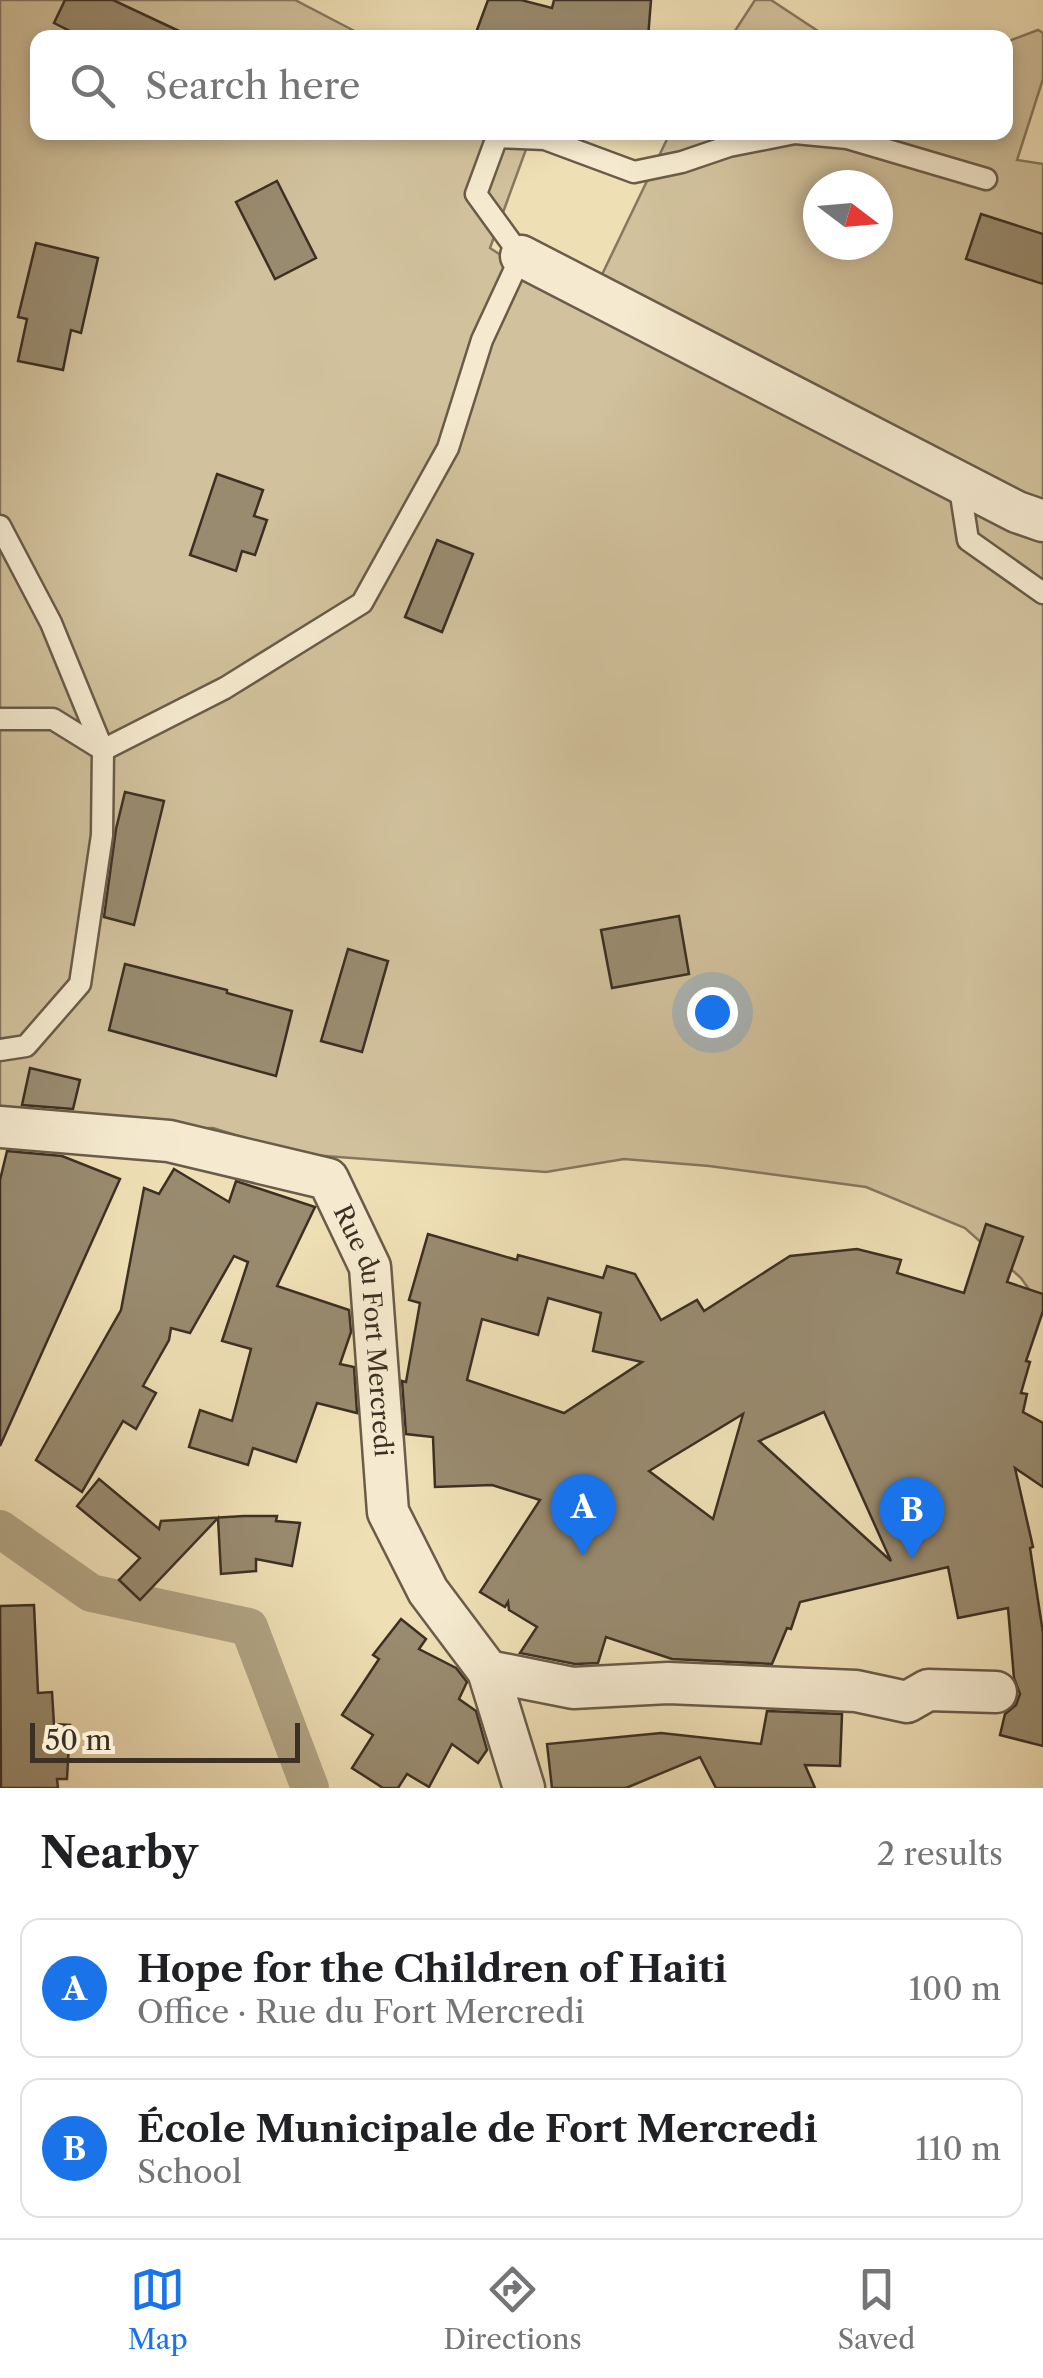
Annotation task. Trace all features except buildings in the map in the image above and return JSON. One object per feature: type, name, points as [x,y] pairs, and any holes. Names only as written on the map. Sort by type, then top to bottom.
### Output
[{"type":"street","points":[[521,256],[1017,512],[1043,521]]},
{"type":"street","name":"Rue du Fort Mercredi","points":[[0,1127],[168,1141],[328,1179],[370,1267],[388,1512],[428,1591],[488,1671],[524,1788]]},
{"type":"street","points":[[488,1671],[573,1688],[687,1684],[856,1691],[907,1702],[928,1690],[996,1692]]},
{"type":"lane","points":[[102,750],[225,688],[362,603],[448,448],[482,340],[521,256],[476,194],[496,140]]},
{"type":"lane","points":[[550,140],[634,172],[759,140]]},
{"type":"lane","points":[[854,140],[986,180]]},
{"type":"lane","points":[[959,482],[968,540],[1043,593]]},
{"type":"lane","points":[[0,526],[51,623],[102,750],[102,834],[80,984],[26,1046],[0,1050]]},
{"type":"lane","points":[[0,719],[53,720],[102,750]]},
{"type":"shaded area","points":[[0,0],[295,0],[353,30],[30,30],[30,140],[529,140],[490,248],[585,310],[667,140],[1013,140],[1013,39],[1038,30],[1043,33],[1043,79],[1017,160],[1043,164],[1043,1309],[1021,1278],[965,1228],[866,1187],[624,1159],[546,1172],[297,1154],[213,1128],[96,1130],[0,1112]]},
{"type":"shaded area","points":[[755,0],[771,0],[816,30],[736,30]]},
{"type":"waterway","points":[[0,1529],[91,1593],[249,1627],[310,1788]]},
{"type":"place","name":"Hope for the Children of Haiti","points":[[583,1556]]},
{"type":"place","name":"École Municipale de Fort Mercredi","points":[[912,1559]]}]
